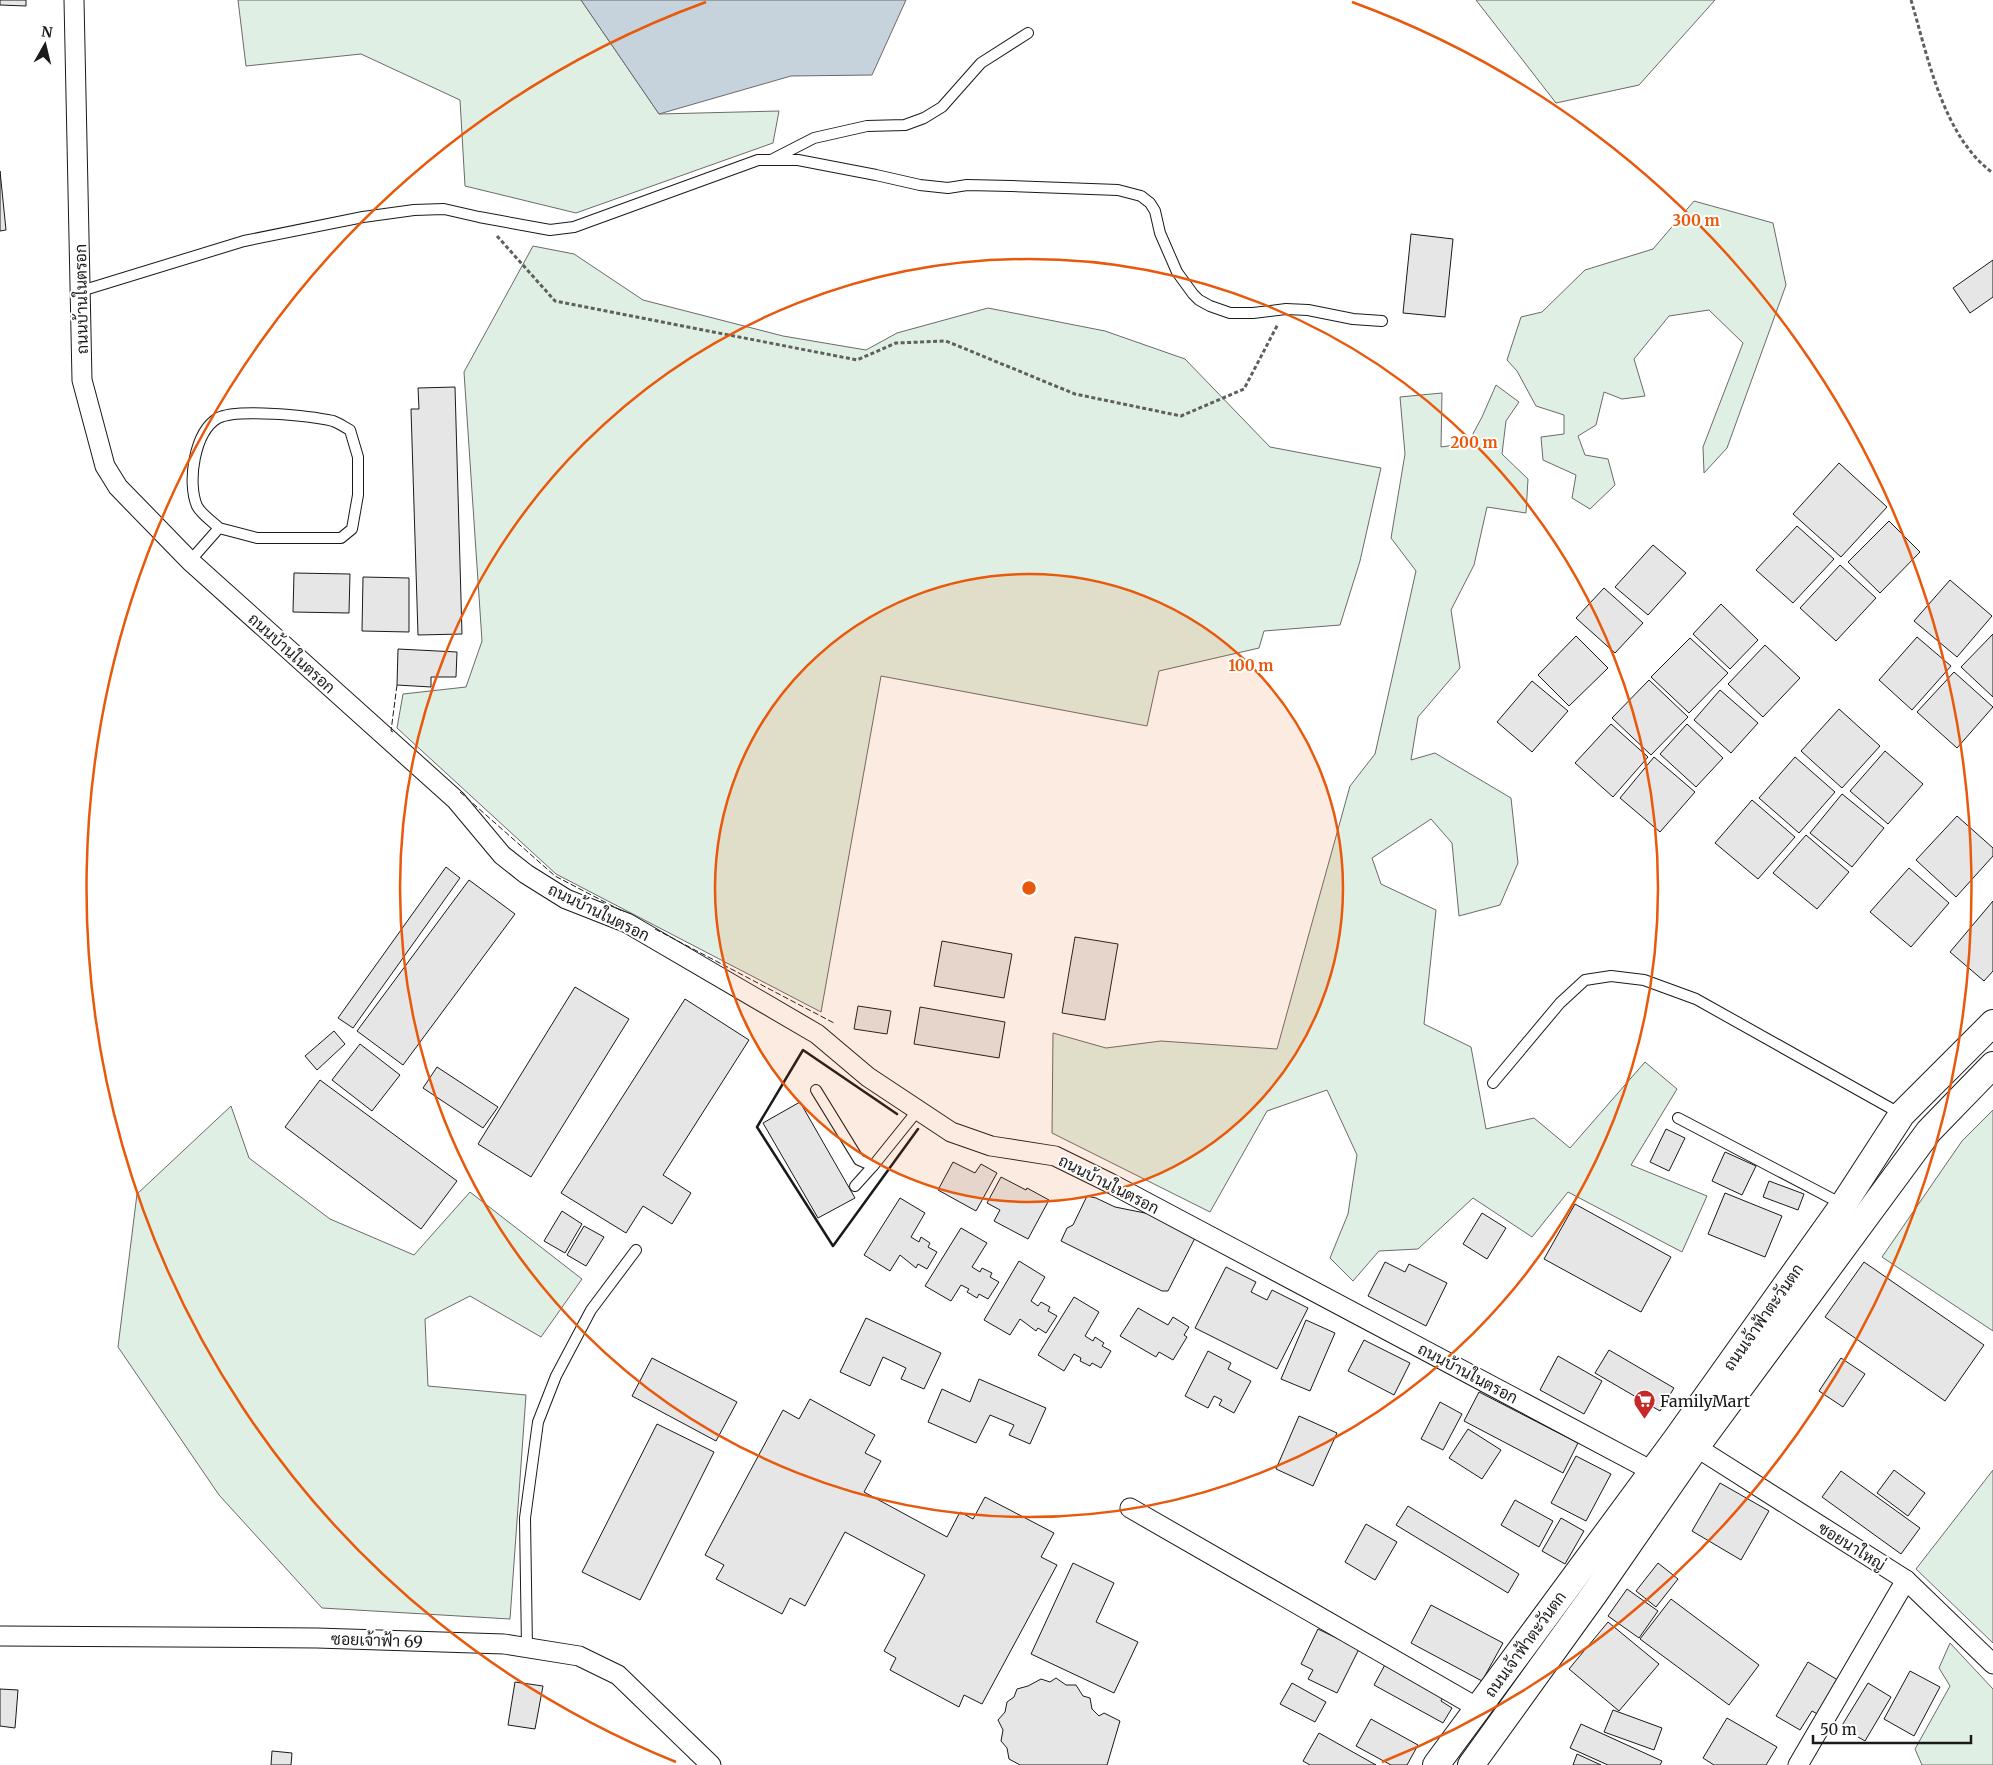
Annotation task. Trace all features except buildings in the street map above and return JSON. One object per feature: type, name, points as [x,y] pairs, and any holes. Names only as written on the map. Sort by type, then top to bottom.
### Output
[{"type":"main road","name":"ถนนเจ้าฟ้าตะวันตก","points":[[1436,1765],[1652,1472],[1843,1205],[1902,1114],[1993,1023]]},
{"type":"main road","name":"ถนนเจ้าฟ้าตะวันตก","points":[[1471,1765],[1596,1593],[1696,1447],[1929,1131],[1993,1065]]},
{"type":"street","name":"ถนนบ้านในตรอก","points":[[74,0],[82,380],[105,466],[124,494],[190,561],[456,800],[502,855],[526,874],[566,899],[627,923],[817,1034],[868,1077],[950,1132],[991,1146],[1055,1156],[1110,1183],[1652,1472]]},
{"type":"street","name":"ซอยนาใหญ่","points":[[1696,1447],[1906,1580],[1993,1664]]},
{"type":"street","points":[[1130,1508],[1478,1708]]},
{"type":"street","points":[[1798,1765],[1906,1580]]},
{"type":"street","name":"ซอยเจ้าฟ้า 69","points":[[0,1636],[317,1638],[504,1644],[579,1656],[618,1675],[712,1765]]},
{"type":"lane","points":[[772,159],[814,138],[867,126],[905,125],[924,118],[942,107],[981,63],[1028,33]]},
{"type":"lane","points":[[81,291],[244,241],[363,217],[414,210],[444,209],[479,218],[550,230],[574,227],[758,160],[772,159],[798,160],[920,185],[948,188],[967,184],[1118,190],[1141,196],[1150,203],[1155,211],[1160,233],[1177,272],[1199,300],[1230,313],[1253,313],[1286,309],[1308,310],[1353,319],[1382,321]]},
{"type":"lane","points":[[238,414],[281,414],[334,421],[350,430],[358,457],[358,494],[352,529],[341,538],[256,538],[219,528],[198,508],[193,487],[194,464],[198,443],[206,429],[219,418],[238,414]]},
{"type":"lane","points":[[190,561],[219,528]]},
{"type":"lane","points":[[1493,1083],[1560,1003],[1585,980],[1611,976],[1644,980],[1696,999],[1902,1114]]},
{"type":"lane","points":[[816,1090],[859,1160],[873,1166]]},
{"type":"lane","points":[[855,1186],[918,1110]]},
{"type":"lane","points":[[1678,1118],[1843,1205]]},
{"type":"lane","points":[[527,1648],[525,1518],[538,1422],[556,1376],[591,1310],[636,1250]]},
{"type":"path","points":[[1911,0],[1932,72],[1952,126],[1984,167],[1993,174]]},
{"type":"path","points":[[479,218],[555,301],[857,360],[896,343],[946,341],[1006,364],[1075,394],[1181,416],[1244,389],[1286,309]]},
{"type":"green space","points":[[238,0],[581,0],[659,114],[779,111],[773,143],[576,213],[465,186],[460,100],[361,54],[246,66]]},
{"type":"green space","points":[[1476,0],[1715,0],[1639,85],[1556,103]]},
{"type":"green space","points":[[1694,201],[1773,223],[1786,285],[1727,448],[1704,473],[1703,447],[1743,343],[1709,310],[1669,316],[1634,359],[1645,396],[1622,399],[1604,392],[1596,425],[1578,436],[1585,455],[1608,459],[1615,485],[1590,509],[1572,498],[1576,475],[1543,460],[1541,437],[1564,434],[1564,415],[1536,406],[1517,371],[1507,360],[1521,317],[1542,312],[1585,270],[1653,249]]},
{"type":"green space","points":[[533,246],[574,254],[643,300],[783,336],[866,350],[897,333],[988,308],[1105,331],[1185,359],[1270,447],[1381,468],[1360,561],[1340,625],[1264,631],[1259,648],[1159,671],[1147,726],[881,676],[821,1012],[556,874],[397,728],[403,694],[466,687],[482,641],[464,372]]},
{"type":"green space","points":[[1496,385],[1519,402],[1506,421],[1502,454],[1528,479],[1526,513],[1487,507],[1474,565],[1451,610],[1460,668],[1418,717],[1411,760],[1435,753],[1511,798],[1518,863],[1500,905],[1459,916],[1452,843],[1431,819],[1372,858],[1381,884],[1436,910],[1424,1024],[1471,1047],[1486,1129],[1534,1118],[1570,1148],[1645,1062],[1677,1089],[1631,1165],[1707,1196],[1682,1252],[1568,1192],[1532,1237],[1473,1198],[1418,1249],[1379,1251],[1353,1281],[1330,1258],[1348,1214],[1357,1155],[1327,1090],[1267,1111],[1210,1212],[1052,1133],[1053,1033],[1106,1048],[1161,1041],[1277,1049],[1350,786],[1375,754],[1416,571],[1391,538],[1405,454],[1400,397],[1442,393],[1441,447],[1468,443]]},
{"type":"green space","points":[[231,1106],[249,1158],[330,1219],[414,1255],[470,1192],[582,1279],[541,1337],[470,1296],[425,1319],[428,1386],[526,1395],[510,1619],[322,1608],[219,1495],[118,1347],[137,1194]]},
{"type":"green space","points":[[1993,1110],[1993,1331],[1882,1257],[1962,1141]]},
{"type":"green space","points":[[1993,1470],[1993,1643],[1916,1569]]},
{"type":"green space","points":[[1950,1643],[1993,1689],[1993,1765],[1922,1765],[1915,1749],[1950,1686],[1939,1668]]},
{"type":"shaded area","points":[[581,0],[906,0],[872,75],[791,76],[659,114]]},
{"type":"fence","points":[[393,732],[391,731],[397,685]]},
{"type":"fence","points":[[460,792],[555,876],[624,912]]},
{"type":"fence","points":[[655,929],[834,1023]]},
{"type":"wall","points":[[897,1114],[803,1050],[757,1127],[833,1246],[918,1129]]},
{"type":"place","name":"FamilyMart","points":[[1644,1420]]}]
